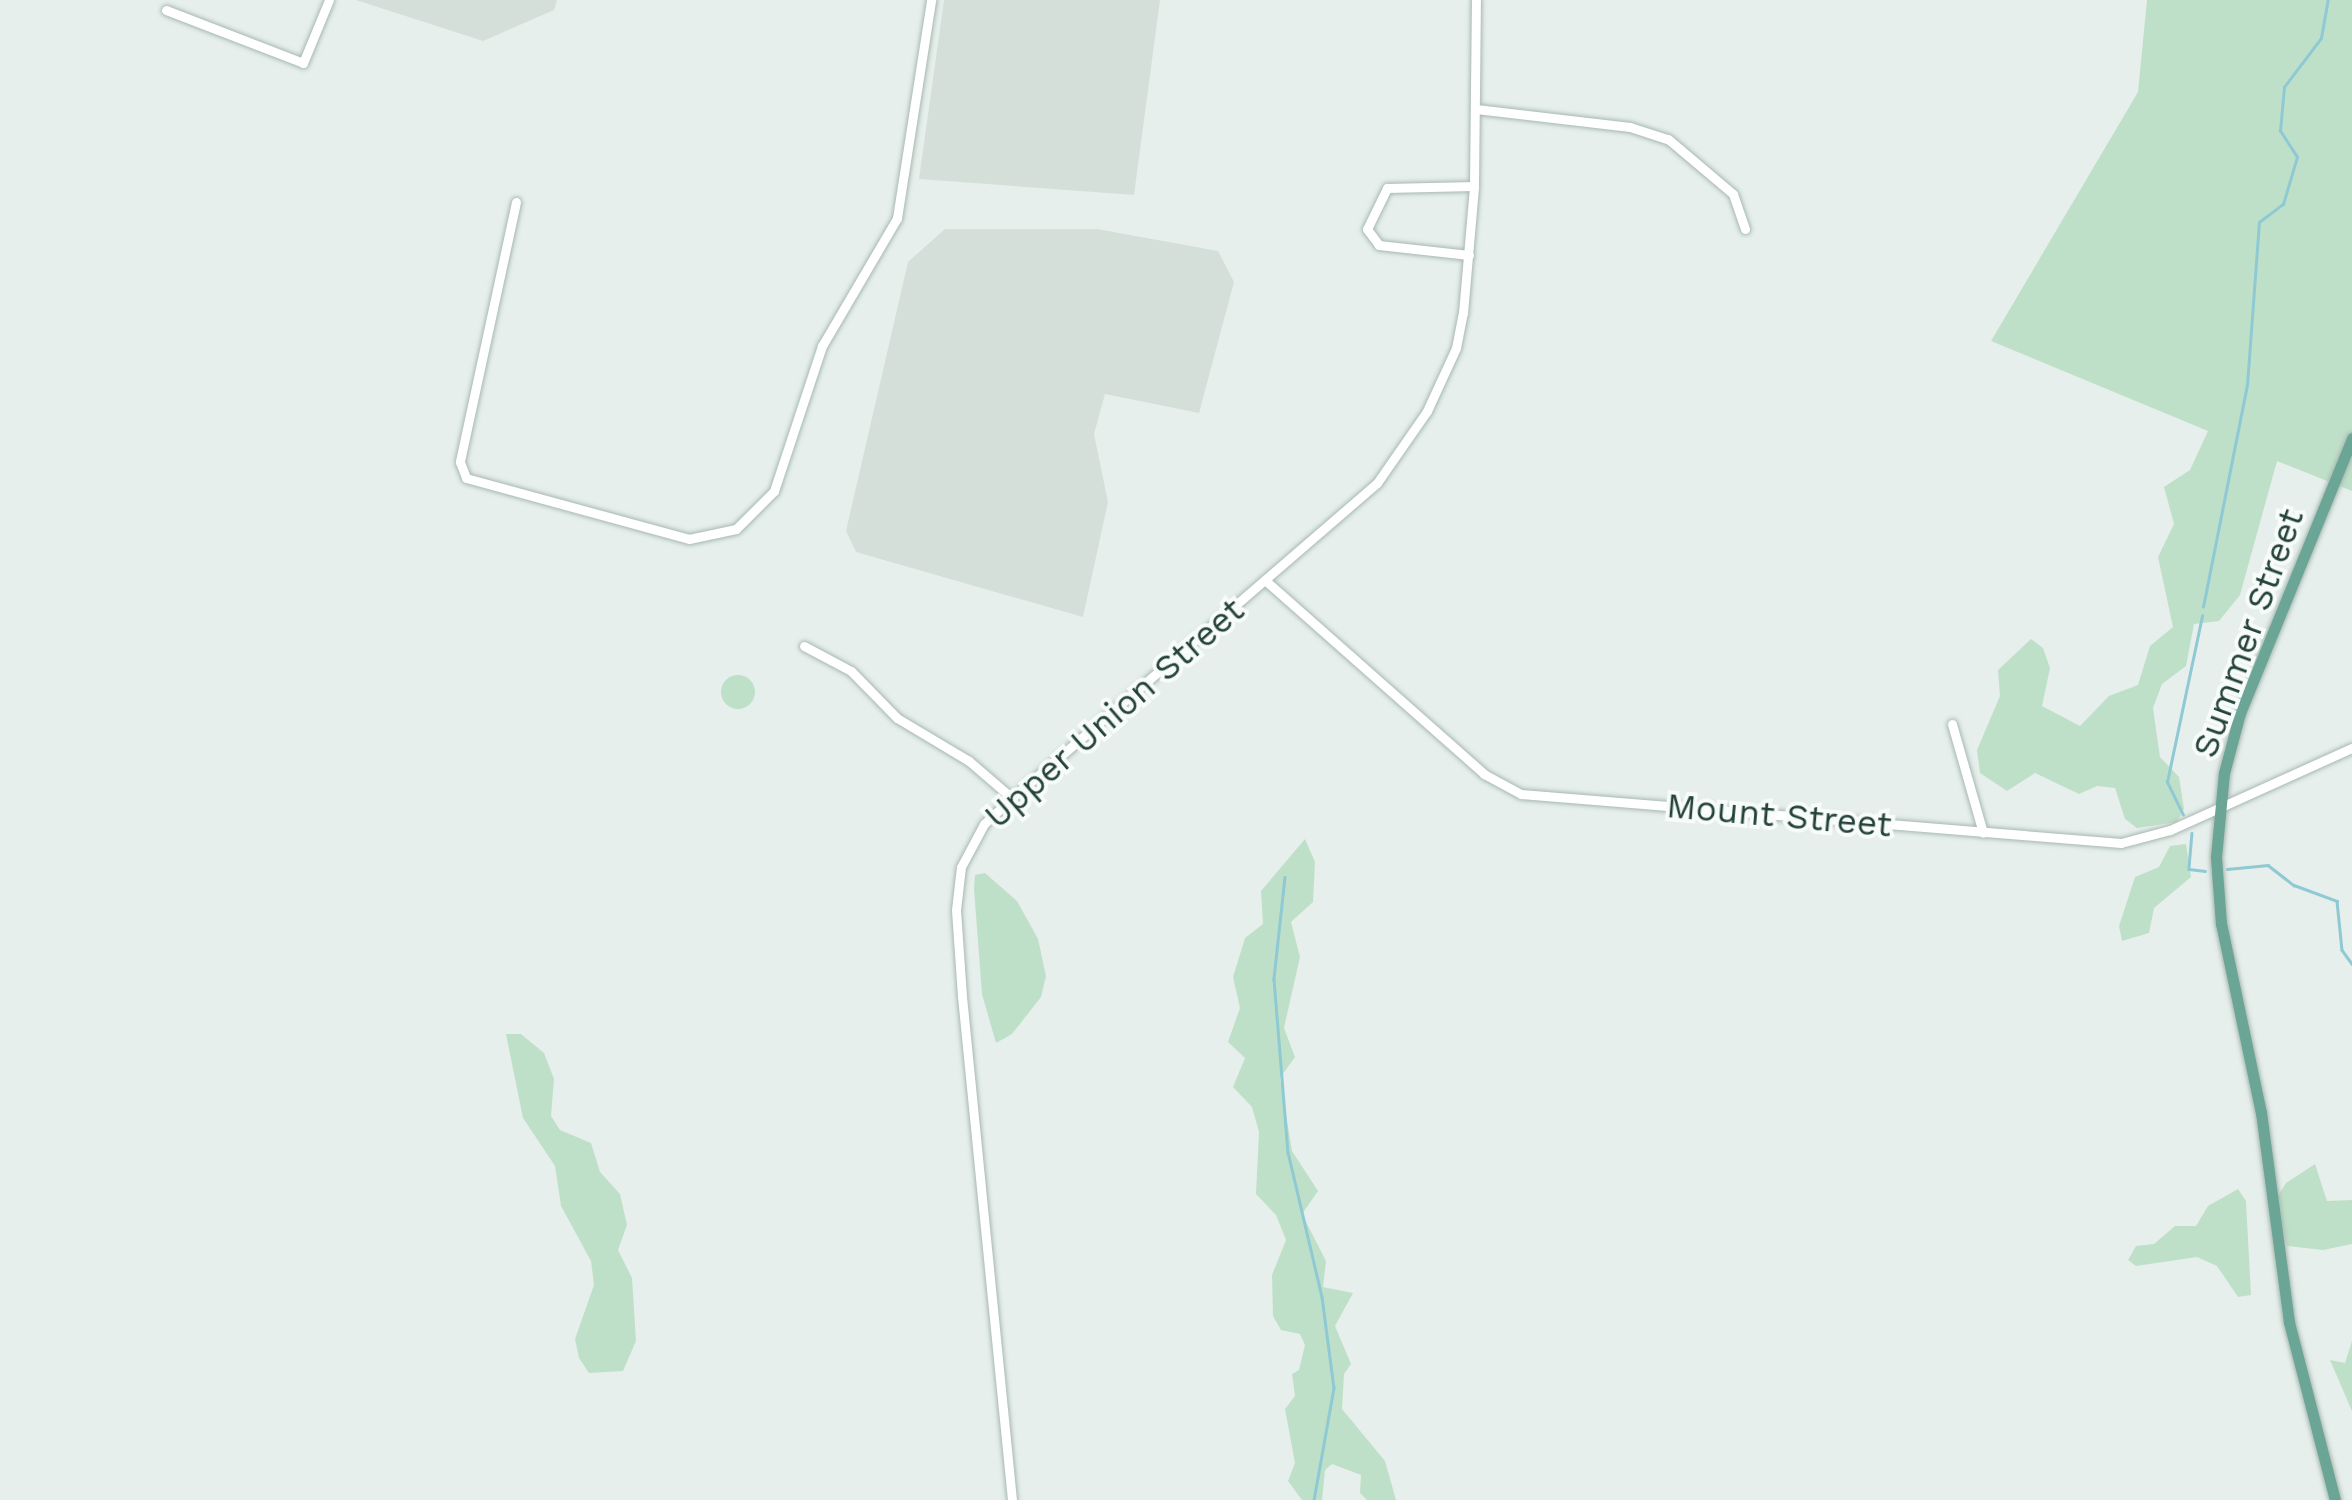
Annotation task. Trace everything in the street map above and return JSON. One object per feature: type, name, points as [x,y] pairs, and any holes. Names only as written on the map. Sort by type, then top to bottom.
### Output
[{"type":"main road","name":"Summer Street","points":[[2335,1500],[2300,1375],[2261,1113],[2216,887],[2219,807],[2251,683],[2352,438]]},
{"type":"street","points":[[166,10],[303,63],[329,0]]},
{"type":"street","points":[[516,202],[462,470],[478,485],[688,539],[736,528],[774,491],[822,346],[886,242],[908,176],[931,0]]},
{"type":"street","name":"Upper Union Street","points":[[1012,1500],[956,892],[974,839],[1012,798],[1365,494],[1405,448],[1456,348],[1474,186],[1476,0]]},
{"type":"street","points":[[1476,109],[1630,127],[1668,140],[1733,194],[1745,229]]},
{"type":"street","points":[[1469,254],[1379,245],[1367,230],[1387,188],[1474,186]]},
{"type":"street","name":"Mount Street","points":[[1264,580],[1467,759],[1521,794],[2122,843],[2219,807],[2352,748]]},
{"type":"street","points":[[804,646],[851,671],[897,718],[969,761],[1012,798]]},
{"type":"street","points":[[1952,724],[1983,833]]},
{"type":"shaded area","points":[[356,0],[557,0],[554,10],[483,41]]},
{"type":"shaded area","points":[[944,0],[1160,0],[1134,195],[919,179]]},
{"type":"shaded area","points":[[945,229],[1097,229],[1218,251],[1234,282],[1199,413],[1105,394],[1094,434],[1108,502],[1083,617],[856,552],[846,531],[908,262]]},
{"type":"green space","points":[[2147,0],[2352,0],[2352,491],[2277,461],[2240,595],[2219,621],[2194,624],[2186,666],[2162,684],[2153,708],[2160,757],[2179,777],[2184,809],[2177,822],[2137,828],[2125,819],[2115,788],[2097,786],[2079,794],[2035,773],[2007,791],[1980,773],[1977,750],[2000,696],[1998,670],[2031,639],[2043,648],[2050,668],[2042,706],[2080,726],[2109,696],[2138,685],[2150,646],[2173,627],[2158,557],[2174,524],[2164,487],[2190,470],[2208,431],[1991,341],[2138,92]]},
{"type":"green space","points":[[738,675],[750,680],[755,692],[750,704],[738,709],[726,704],[721,692],[726,680]]},
{"type":"green space","points":[[1305,839],[1315,862],[1313,902],[1291,922],[1300,957],[1284,1028],[1295,1057],[1280,1078],[1292,1151],[1318,1191],[1302,1214],[1326,1261],[1323,1287],[1353,1293],[1335,1326],[1351,1364],[1344,1374],[1342,1409],[1385,1461],[1396,1500],[1367,1500],[1360,1493],[1361,1475],[1332,1464],[1325,1470],[1322,1500],[1302,1500],[1288,1481],[1295,1463],[1285,1409],[1295,1396],[1292,1374],[1299,1370],[1305,1345],[1300,1334],[1281,1330],[1273,1316],[1272,1275],[1286,1240],[1276,1215],[1256,1194],[1259,1132],[1252,1107],[1233,1087],[1245,1058],[1228,1042],[1240,1008],[1233,977],[1245,938],[1263,924],[1261,891]]},
{"type":"green space","points":[[2186,844],[2191,877],[2154,908],[2149,933],[2122,941],[2119,926],[2135,877],[2159,867],[2170,846]]},
{"type":"green space","points":[[985,873],[1017,901],[1038,939],[1046,976],[1041,997],[1012,1034],[996,1043],[982,994],[974,889],[975,875]]},
{"type":"green space","points":[[506,1034],[521,1034],[544,1053],[554,1079],[551,1116],[560,1130],[591,1143],[600,1172],[620,1194],[627,1225],[618,1250],[632,1278],[636,1341],[623,1371],[589,1373],[579,1358],[575,1339],[594,1285],[591,1261],[561,1206],[555,1166],[523,1118]]},
{"type":"green space","points":[[2315,1164],[2327,1201],[2352,1200],[2352,1244],[2323,1250],[2287,1246],[2276,1199],[2286,1183]]},
{"type":"green space","points":[[2238,1189],[2246,1201],[2251,1295],[2238,1297],[2217,1266],[2197,1257],[2136,1266],[2128,1260],[2136,1246],[2154,1244],[2175,1226],[2196,1226],[2208,1206]]},
{"type":"green space","points":[[2352,1341],[2352,1411],[2330,1360],[2345,1363]]},
{"type":"waterway","points":[[2203,607],[2247,385],[2259,222],[2283,204],[2297,157],[2280,131],[2284,87],[2321,38],[2328,0]]},
{"type":"waterway","points":[[2183,815],[2167,782],[2202,616]]},
{"type":"waterway","points":[[2192,833],[2189,869],[2205,871]]},
{"type":"waterway","points":[[2227,869],[2268,865],[2294,885],[2337,901],[2342,950],[2352,964]]},
{"type":"waterway","points":[[1285,877],[1274,979],[1288,1152],[1322,1297],[1334,1388],[1314,1500]]}]
